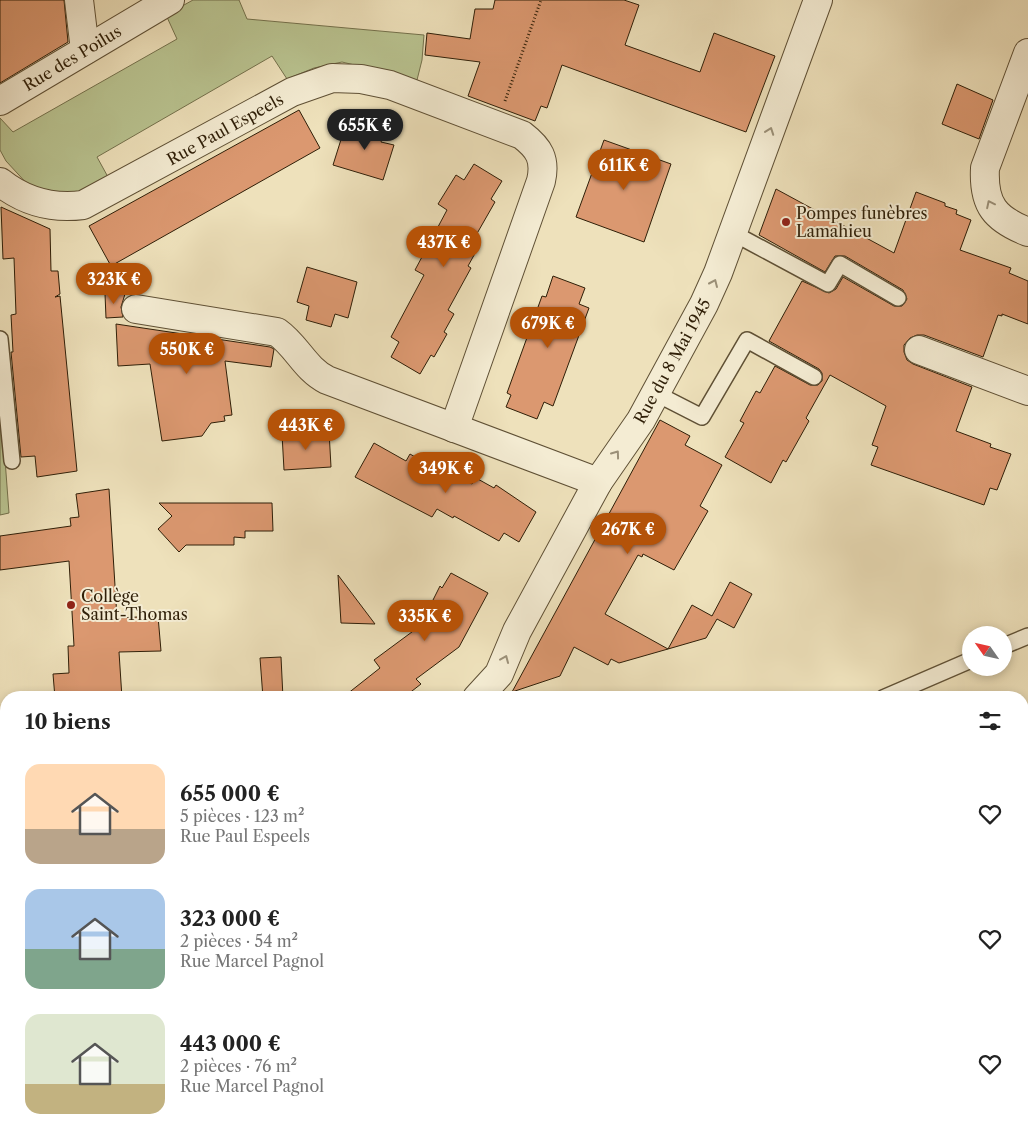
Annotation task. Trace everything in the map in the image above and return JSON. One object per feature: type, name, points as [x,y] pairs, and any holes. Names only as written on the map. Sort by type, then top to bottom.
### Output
[{"type":"street","points":[[78,0],[85,50]]},
{"type":"street","name":"Rue des Poilus","points":[[0,100],[170,0]]},
{"type":"street","name":"Rue du 8 Mai 1945","points":[[483,691],[499,674],[517,631],[598,482],[641,420],[704,304],[733,233],[818,0]]},
{"type":"street","points":[[1028,53],[985,168],[984,180],[985,192],[994,212],[1013,226],[1028,232]]},
{"type":"street","name":"Rue Paul Espeels","points":[[0,182],[9,190],[37,203],[53,206],[83,205],[292,92],[332,78],[375,81],[497,124],[522,135],[532,142],[543,160],[544,170],[454,428]]},
{"type":"street","points":[[136,309],[277,332],[286,338],[308,367],[317,375],[598,482]]},
{"type":"street","points":[[919,350],[1028,391]]},
{"type":"lane","points":[[733,233],[828,284],[840,264],[898,298]]},
{"type":"lane","points":[[0,339],[12,461]]},
{"type":"lane","points":[[656,393],[702,417],[747,340],[814,377]]},
{"type":"lane","points":[[1012,643],[1028,636]]},
{"type":"lane","points":[[899,691],[962,664]]},
{"type":"path","points":[[497,124],[541,0]]},
{"type":"green space","points":[[193,0],[239,0],[247,19],[424,35],[422,60],[417,80],[342,62],[314,68],[287,79],[272,56],[97,157],[108,177],[77,195],[47,193],[30,187],[6,161],[0,150],[0,118],[13,132],[177,39],[166,15]]},
{"type":"green space","points":[[0,392],[9,513],[0,515]]},
{"type":"building","points":[[0,0],[64,0],[68,42],[0,83]]},
{"type":"building","points":[[495,0],[624,0],[639,5],[625,45],[700,72],[714,33],[775,56],[746,132],[562,65],[547,108],[541,106],[535,121],[468,96],[480,62],[425,55],[427,33],[470,39],[475,9],[493,9]]},
{"type":"building","points":[[957,84],[993,100],[979,139],[942,124]]},
{"type":"building","points":[[299,110],[320,148],[111,266],[89,226]]},
{"type":"building","points":[[360,121],[385,128],[381,142],[394,145],[383,180],[333,165],[344,130],[356,134]]},
{"type":"building","points":[[604,140],[671,164],[644,242],[576,217]]},
{"type":"building","points":[[474,164],[502,181],[491,199],[495,202],[471,244],[478,248],[468,266],[471,268],[448,310],[454,314],[444,332],[447,334],[434,357],[431,355],[420,374],[391,357],[399,342],[391,337],[424,275],[415,270],[447,210],[438,204],[456,175],[464,180]]},
{"type":"building","points":[[776,189],[894,253],[916,192],[945,203],[945,206],[957,210],[956,214],[971,220],[960,250],[1011,268],[1009,273],[1028,281],[1028,324],[1002,314],[1002,316],[998,315],[983,357],[924,335],[910,338],[904,345],[907,360],[913,364],[972,387],[956,431],[991,444],[990,447],[1011,454],[997,490],[990,488],[984,505],[871,465],[878,447],[872,445],[886,406],[830,375],[806,418],[809,421],[786,462],[783,460],[771,483],[725,457],[744,423],[740,421],[756,391],[760,393],[775,366],[810,385],[818,385],[822,381],[822,373],[819,369],[769,341],[802,281],[829,293],[836,289],[843,277],[894,306],[902,306],[907,299],[903,290],[845,256],[835,256],[825,272],[759,235]]},
{"type":"building","points":[[1,207],[50,229],[51,271],[58,271],[60,294],[55,297],[60,296],[77,471],[37,477],[35,456],[21,457],[11,352],[13,352],[11,315],[16,314],[14,258],[3,259]]},
{"type":"building","points":[[307,267],[357,282],[348,318],[335,314],[331,327],[306,320],[309,306],[297,302]]},
{"type":"building","points":[[553,276],[585,288],[579,304],[589,308],[553,406],[544,402],[537,419],[506,407],[511,395],[507,393],[542,296],[546,297]]},
{"type":"building","points":[[105,294],[125,294],[121,307],[123,317],[106,318]]},
{"type":"building","points":[[116,324],[270,347],[274,349],[271,367],[225,361],[232,415],[224,416],[225,421],[211,423],[202,436],[162,441],[150,364],[118,366]]},
{"type":"building","points":[[660,420],[690,436],[685,445],[722,465],[700,506],[708,511],[674,570],[643,554],[642,557],[638,555],[605,614],[668,649],[619,663],[611,659],[608,665],[574,647],[560,676],[513,691]]},
{"type":"building","points":[[329,431],[331,467],[284,470],[282,434]]},
{"type":"building","points":[[374,443],[406,461],[410,454],[429,465],[431,461],[472,484],[476,478],[494,488],[496,485],[536,512],[519,542],[504,533],[499,541],[454,516],[453,518],[437,509],[432,517],[355,477]]},
{"type":"building","points":[[109,489],[117,618],[158,616],[161,651],[119,652],[122,691],[54,691],[53,674],[69,673],[68,646],[74,646],[69,561],[0,570],[0,536],[71,526],[70,518],[79,517],[76,494]]},
{"type":"building","points":[[159,503],[272,503],[273,531],[245,531],[245,538],[234,537],[234,545],[186,545],[179,552],[158,529],[172,516]]},
{"type":"building","points":[[451,573],[488,593],[459,647],[416,679],[421,684],[412,691],[351,691],[380,668],[374,660],[420,626],[440,586],[442,588]]},
{"type":"building","points":[[338,575],[375,624],[341,623]]},
{"type":"building","points":[[730,582],[752,594],[734,628],[717,619],[706,638],[668,649],[692,605],[712,616]]},
{"type":"building","points":[[281,657],[283,691],[262,691],[260,658]]},
{"type":"place","name":"Pompes funèbres Lamahieu","points":[[786,222]]},
{"type":"place","name":"Collège Saint-Thomas","points":[[71,605]]}]
